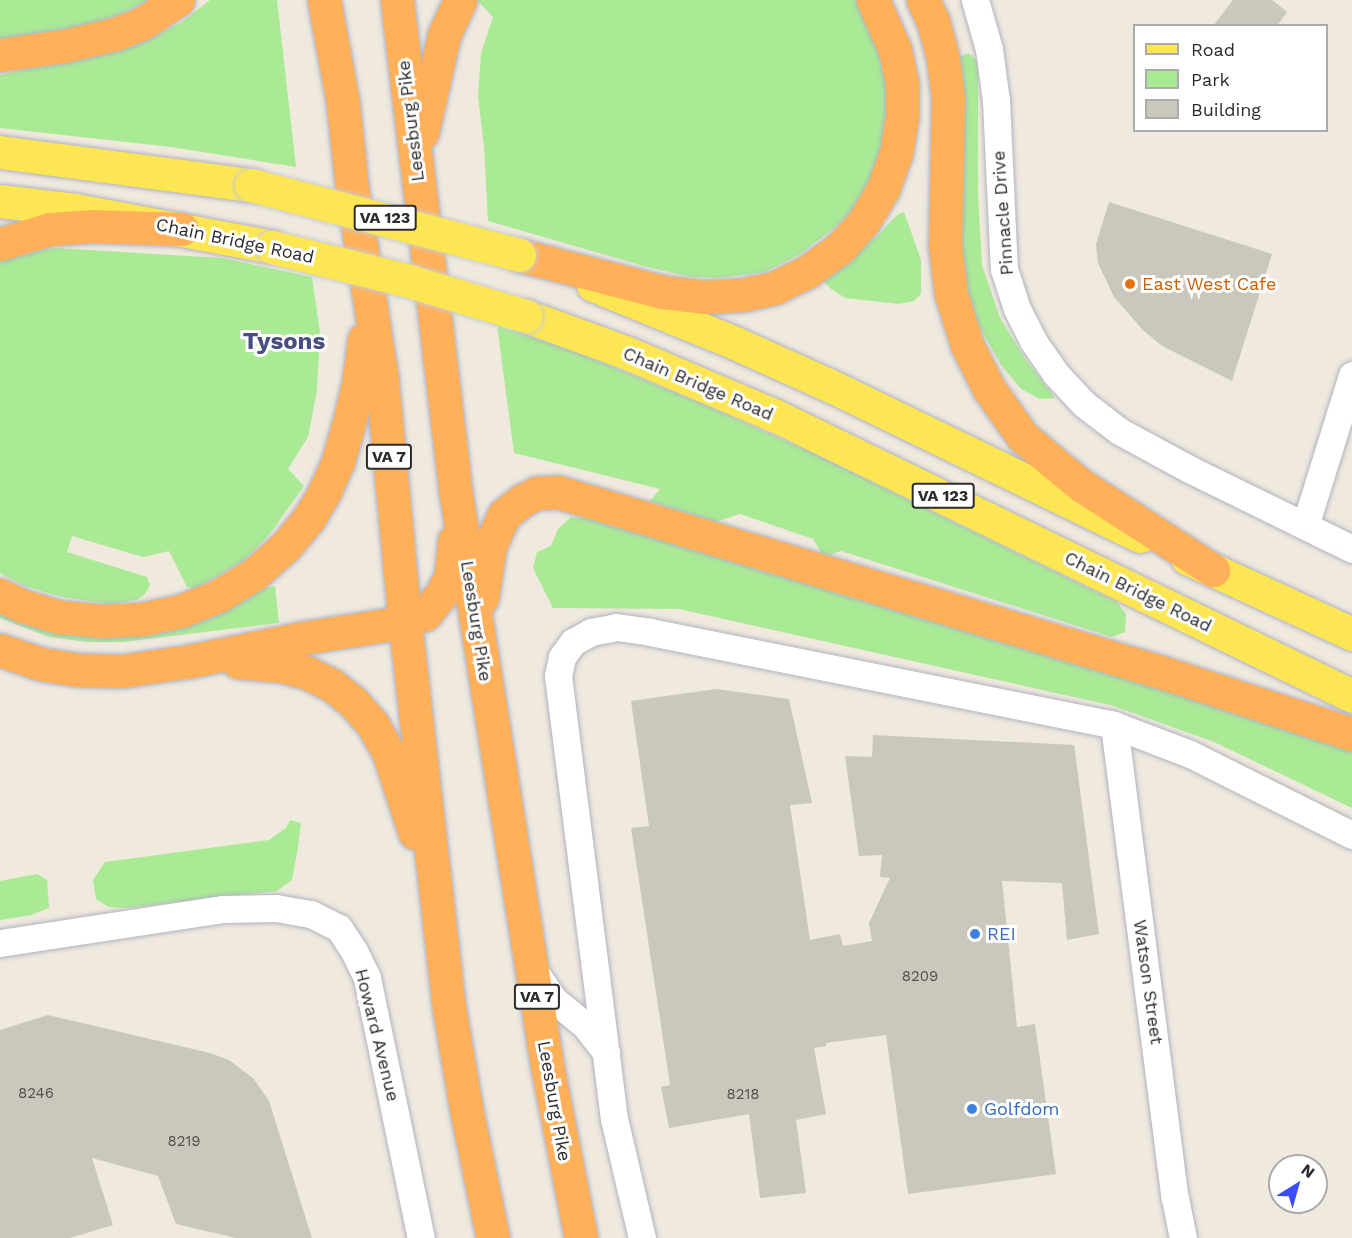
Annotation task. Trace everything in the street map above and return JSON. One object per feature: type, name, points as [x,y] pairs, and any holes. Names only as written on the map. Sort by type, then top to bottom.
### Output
[{"type":"highway","points":[[0,55],[116,34],[141,24],[178,0]]},
{"type":"highway","name":"VA 7","points":[[324,0],[343,104],[352,188],[382,380],[405,622],[436,900],[459,1066],[492,1238]]},
{"type":"highway","name":"Leesburg Pike","points":[[396,0],[455,488],[547,1065],[581,1238]]},
{"type":"highway","points":[[418,174],[432,82],[444,36],[460,0]]},
{"type":"highway","points":[[519,255],[662,292],[704,297],[742,295],[774,288],[807,272],[840,248],[864,221],[883,189],[896,154],[902,118],[902,83],[895,50],[873,0]]},
{"type":"highway","points":[[923,0],[933,21],[943,58],[948,99],[945,246],[951,294],[967,345],[975,362],[1002,410],[1023,437],[1082,486],[1213,570]]},
{"type":"highway","points":[[0,244],[50,229],[92,226],[182,228]]},
{"type":"highway","points":[[0,595],[23,606],[60,616],[103,621],[143,619],[190,607],[218,596],[253,575],[285,547],[309,518],[338,461],[359,380],[370,292]]},
{"type":"highway","points":[[0,650],[41,664],[80,670],[122,671],[191,661],[303,638],[405,622],[425,614],[437,601],[451,575],[454,549],[455,488]]},
{"type":"highway","points":[[477,630],[490,546],[504,515],[521,501],[537,493],[558,492],[1164,673],[1352,734]]},
{"type":"highway","points":[[191,661],[252,662],[282,666],[308,673],[332,685],[354,703],[373,725],[389,754],[436,900]]},
{"type":"main road","name":"VA 123","points":[[0,152],[250,185],[519,255],[735,343],[833,387],[1213,570],[1352,634]]},
{"type":"main road","name":"Chain Bridge Road","points":[[0,201],[75,210],[182,228],[272,247],[409,281],[526,316],[625,352],[776,416],[1352,696]]},
{"type":"street","name":"Pinnacle Drive","points":[[975,0],[989,49],[996,101],[1004,269],[1017,309],[1033,341],[1055,373],[1084,404],[1119,431],[1189,470],[1352,549]]},
{"type":"street","points":[[1305,526],[1352,375]]},
{"type":"street","points":[[642,1238],[614,1119],[558,676],[562,657],[576,641],[591,632],[616,627],[650,632],[1113,725],[1190,754],[1352,835]]},
{"type":"street","name":"Watson Street","points":[[1113,725],[1175,1198],[1183,1238]]},
{"type":"street","name":"Howard Avenue","points":[[0,944],[223,909],[276,908],[311,914],[339,928],[354,951],[367,978],[421,1238]]},
{"type":"street","points":[[532,968],[554,1000],[584,1024],[606,1053]]},
{"type":"green space","points":[[0,0],[148,0],[121,14],[81,27],[0,39]]},
{"type":"green space","points":[[210,0],[277,0],[296,167],[171,147],[0,128],[0,75],[137,45],[182,22]]},
{"type":"green space","points":[[477,0],[859,0],[883,45],[890,106],[882,156],[854,209],[833,229],[800,254],[765,272],[720,278],[691,277],[647,267],[488,221],[484,147],[478,96],[481,53],[493,17]]},
{"type":"green space","points":[[968,53],[978,61],[978,195],[982,265],[1000,318],[1024,357],[1055,398],[1040,399],[1021,389],[1001,365],[973,315],[961,268],[957,58]]},
{"type":"green space","points":[[904,212],[921,260],[921,294],[914,301],[899,304],[845,298],[824,282],[838,267],[878,235],[897,215]]},
{"type":"green space","points":[[56,248],[222,258],[312,277],[320,333],[317,390],[308,437],[288,469],[304,486],[269,535],[243,561],[196,588],[187,587],[169,551],[143,557],[72,536],[67,552],[147,577],[150,585],[145,594],[137,600],[109,604],[62,597],[24,586],[0,573],[0,261],[22,253]]},
{"type":"green space","points":[[497,325],[588,357],[705,405],[812,453],[1117,602],[1126,614],[1125,632],[1112,637],[841,551],[824,557],[813,539],[740,514],[715,522],[650,501],[660,489],[514,453]]},
{"type":"green space","points":[[571,517],[601,520],[957,625],[1352,748],[1352,808],[1214,742],[1114,706],[679,609],[553,608],[533,568],[537,552],[551,546],[558,529]]},
{"type":"green space","points":[[275,586],[279,623],[123,642],[88,642],[49,637],[0,618],[0,607],[54,629]]},
{"type":"green space","points":[[290,820],[301,823],[292,880],[277,891],[125,908],[109,907],[96,899],[93,880],[105,862],[269,840],[286,828]]},
{"type":"green space","points":[[37,874],[47,880],[49,908],[31,915],[0,920],[0,881]]},
{"type":"building","points":[[1233,0],[1272,0],[1287,12],[1278,24],[1215,24]]},
{"type":"building","points":[[1109,202],[1272,254],[1232,381],[1162,346],[1143,330],[1114,297],[1098,263],[1096,244]]},
{"type":"building","points":[[716,689],[789,699],[812,803],[790,805],[810,940],[840,934],[843,946],[872,941],[869,923],[890,878],[880,877],[882,855],[859,856],[845,756],[872,757],[873,735],[1074,745],[1099,934],[1067,940],[1062,883],[1002,881],[1017,1027],[1035,1024],[1056,1174],[908,1194],[886,1035],[826,1043],[826,1046],[814,1048],[826,1114],[796,1120],[806,1193],[760,1198],[749,1114],[669,1128],[661,1087],[670,1085],[631,828],[649,826],[631,701]]},
{"type":"building","points":[[48,1015],[210,1053],[229,1060],[253,1078],[269,1101],[312,1238],[236,1238],[176,1224],[158,1176],[92,1158],[113,1225],[70,1238],[0,1238],[0,1030]]},
{"type":"place","name":"East West Cafe","points":[[1130,284]]},
{"type":"place","name":"REI","points":[[975,934]]},
{"type":"place","name":"Golfdom","points":[[972,1109]]},
{"type":"district","name":"Tysons","points":[[284,342]]}]
